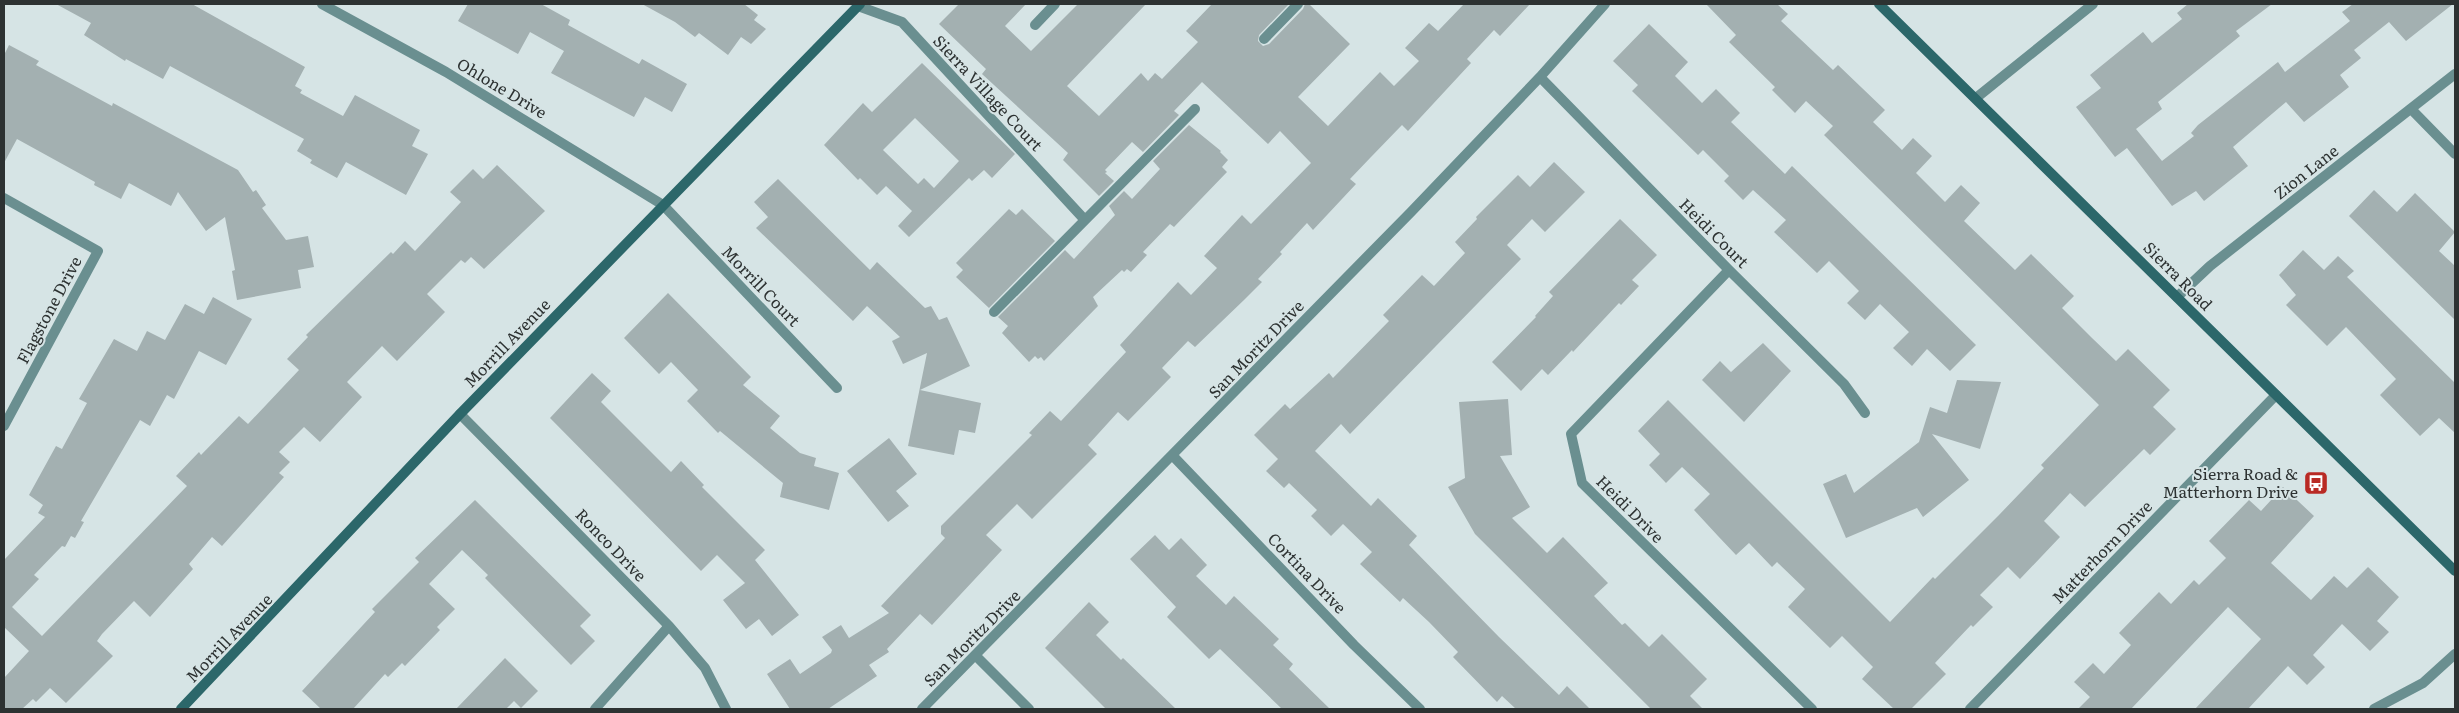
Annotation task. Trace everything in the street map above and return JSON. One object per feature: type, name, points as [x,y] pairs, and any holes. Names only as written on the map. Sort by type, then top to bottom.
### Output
[{"type":"street","name":"Ohlone Drive","points":[[322,4],[446,72],[664,205]]},
{"type":"street","name":"Morrill Avenue","points":[[181,709],[272,615],[460,414],[857,4]]},
{"type":"street","name":"Sierra Village Court","points":[[857,4],[902,22],[1084,219]]},
{"type":"street","points":[[1035,25],[1056,4]]},
{"type":"street","points":[[1264,39],[1298,4]]},
{"type":"street","name":"San Moritz Drive","points":[[922,709],[1174,456],[1540,77],[1605,4]]},
{"type":"street","name":"Sierra Road","points":[[1879,4],[2455,571]]},
{"type":"street","points":[[1976,98],[2093,4]]},
{"type":"street","name":"Zion Lane","points":[[2177,297],[2210,266],[2412,110],[2455,74]]},
{"type":"street","name":"Heidi Court","points":[[1540,77],[1729,270],[1844,384],[1865,413]]},
{"type":"street","points":[[994,312],[1195,109]]},
{"type":"street","points":[[2412,110],[2455,154]]},
{"type":"street","name":"Flagstone Drive","points":[[4,198],[98,251],[4,426]]},
{"type":"street","name":"Morrill Court","points":[[664,205],[838,388]]},
{"type":"street","name":"Heidi Drive","points":[[1729,270],[1571,434],[1582,482],[1812,709]]},
{"type":"street","name":"Matterhorn Drive","points":[[1970,709],[2276,395]]},
{"type":"street","name":"Ronco Drive","points":[[460,414],[669,626],[705,668],[726,709]]},
{"type":"street","name":"Cortina Drive","points":[[1174,456],[1354,645],[1420,709]]},
{"type":"street","points":[[595,709],[669,626]]},
{"type":"street","points":[[2374,709],[2423,683],[2455,654]]},
{"type":"street","points":[[976,656],[1029,709]]},
{"type":"building","points":[[56,4],[192,4],[305,67],[295,86],[302,90],[300,93],[343,116],[355,95],[420,130],[412,146],[428,154],[406,195],[346,162],[337,178],[310,163],[312,160],[297,151],[304,139],[170,66],[163,79],[126,59],[125,61],[84,35],[91,23]]},
{"type":"building","points":[[468,4],[541,4],[570,20],[568,25],[639,64],[642,59],[687,84],[672,112],[645,97],[634,117],[551,73],[564,51],[530,32],[518,54],[458,21]]},
{"type":"building","points":[[642,4],[744,4],[758,15],[754,20],[766,29],[751,44],[741,37],[728,55],[699,33],[695,37],[675,22]]},
{"type":"building","points":[[959,4],[1026,4],[1005,26],[1031,51],[1078,4],[1146,4],[1067,86],[1099,116],[1141,73],[1148,81],[1155,73],[1162,79],[1198,42],[1186,31],[1212,4],[1289,4],[1259,35],[1258,41],[1263,46],[1269,44],[1303,9],[1305,4],[1309,4],[1350,44],[1298,97],[1328,126],[1380,72],[1394,86],[1419,61],[1405,48],[1429,23],[1438,31],[1464,4],[1530,4],[1500,36],[1494,30],[1467,59],[1471,63],[1408,131],[1402,125],[1371,157],[1350,179],[1356,184],[1313,230],[1307,223],[1280,252],[1282,254],[1258,279],[1262,282],[1244,300],[1195,347],[1188,341],[1162,368],[1171,377],[1128,421],[1118,412],[1088,445],[1097,454],[1032,519],[1017,504],[986,535],[1002,550],[932,625],[920,614],[887,649],[889,652],[869,665],[877,676],[828,709],[790,709],[767,674],[790,659],[800,674],[831,653],[832,650],[822,637],[841,625],[849,638],[889,613],[881,606],[945,538],[941,534],[941,526],[1032,435],[1029,433],[1050,411],[1061,421],[1126,352],[1120,345],[1178,282],[1191,295],[1217,268],[1204,256],[1242,215],[1251,224],[1311,163],[1280,131],[1268,144],[1202,82],[1174,111],[1179,115],[1143,152],[1132,142],[1105,170],[1107,172],[1105,173],[1114,181],[1099,196],[1063,160],[1068,153],[982,74],[986,69],[939,24]]},
{"type":"building","points":[[1706,4],[1777,4],[1788,14],[1781,21],[1833,70],[1838,65],[1885,110],[1873,122],[1902,150],[1913,138],[1932,156],[1916,173],[1945,202],[1961,185],[1980,203],[1964,221],[2015,270],[2031,254],[2074,296],[2062,308],[2092,338],[2116,361],[2128,349],[2170,390],[2153,407],[2176,429],[2150,455],[2144,449],[2085,507],[2070,493],[2044,521],[2060,537],[2020,579],[2008,567],[1980,595],[1993,607],[1973,627],[1971,625],[1935,663],[1946,674],[1911,709],[1894,709],[1862,679],[1873,667],[1842,636],[1830,648],[1788,607],[1805,589],[1777,562],[1772,567],[1749,543],[1736,555],[1694,510],[1710,494],[1682,467],[1666,483],[1649,465],[1660,454],[1638,431],[1668,400],[1890,622],[1933,577],[1935,579],[1999,515],[2044,468],[2041,465],[2099,405],[1824,135],[1833,126],[1806,101],[1795,113],[1772,90],[1775,87],[1729,42],[1736,35]]},
{"type":"building","points":[[2188,4],[2272,4],[2236,31],[2240,36],[2158,102],[2162,109],[2136,129],[2162,161],[2194,136],[2191,133],[2198,125],[2278,62],[2285,72],[2350,21],[2342,12],[2353,4],[2453,4],[2406,41],[2389,22],[2354,50],[2361,58],[2340,75],[2349,87],[2304,122],[2286,102],[2233,147],[2248,166],[2204,201],[2196,191],[2172,206],[2127,148],[2115,157],[2076,107],[2101,88],[2090,75],[2143,32],[2152,43],[2182,19],[2177,13]]},
{"type":"building","points":[[1649,24],[1688,62],[1675,76],[1702,103],[1716,89],[1740,113],[1731,122],[1785,174],[1792,166],[1976,345],[1950,371],[1927,349],[1912,366],[1893,348],[1909,332],[1880,304],[1865,320],[1847,303],[1859,291],[1829,261],[1817,273],[1774,232],[1786,220],[1753,190],[1743,200],[1724,181],[1729,176],[1703,150],[1698,155],[1632,91],[1638,85],[1613,61]]},
{"type":"building","points":[[9,45],[39,61],[36,65],[112,106],[113,103],[238,170],[253,192],[256,190],[266,205],[262,208],[286,240],[308,236],[314,267],[298,270],[301,288],[237,300],[232,271],[235,270],[225,217],[206,231],[178,192],[171,206],[129,183],[121,199],[94,185],[95,182],[17,139],[4,163],[4,55]]},
{"type":"building","points":[[922,63],[1015,154],[992,178],[984,170],[972,181],[969,178],[909,237],[898,226],[912,211],[886,186],[877,195],[860,178],[858,180],[824,145],[863,103],[872,112]],"holes":[[[915,118],[959,161],[934,188],[924,178],[918,184],[883,150]]]},
{"type":"building","points":[[1189,125],[1221,151],[1228,160],[1222,167],[1227,172],[1174,227],[1170,224],[1143,252],[1147,255],[1131,272],[1127,269],[1124,272],[1122,270],[1093,297],[1098,306],[1044,361],[1041,357],[1038,359],[1035,356],[1029,362],[1002,333],[1008,326],[998,317],[1065,250],[1074,259],[1115,215],[1109,206],[1124,191],[1132,199],[1160,169],[1153,161]]},
{"type":"building","points":[[1554,162],[1585,192],[1545,232],[1532,219],[1507,245],[1521,259],[1350,434],[1341,424],[1315,451],[1371,506],[1378,498],[1417,536],[1409,545],[1559,695],[1567,686],[1590,709],[1516,709],[1502,696],[1497,702],[1453,657],[1458,652],[1429,622],[1403,598],[1400,602],[1360,564],[1372,552],[1343,524],[1331,536],[1311,516],[1317,510],[1289,483],[1284,488],[1266,471],[1278,459],[1254,435],[1285,404],[1290,409],[1329,373],[1333,378],[1389,321],[1383,315],[1422,275],[1434,286],[1465,253],[1455,242],[1477,219],[1476,217],[1518,175],[1530,187]]},
{"type":"building","points":[[497,165],[545,211],[484,269],[471,257],[465,263],[461,260],[427,294],[445,312],[397,361],[382,346],[347,382],[362,397],[320,442],[304,427],[279,452],[290,462],[279,473],[284,477],[222,546],[212,537],[189,564],[193,569],[150,617],[134,601],[102,634],[97,641],[113,656],[66,703],[50,688],[36,702],[33,699],[22,709],[4,709],[4,678],[29,651],[4,627],[4,560],[45,517],[38,513],[43,505],[29,495],[56,446],[62,449],[87,403],[79,399],[114,339],[137,351],[147,331],[165,340],[185,304],[204,314],[213,297],[252,319],[226,365],[199,351],[174,399],[167,395],[150,426],[140,420],[81,521],[84,522],[75,538],[71,536],[65,547],[62,546],[34,575],[39,579],[12,607],[42,636],[187,486],[176,476],[199,452],[201,455],[239,416],[248,424],[299,370],[287,359],[308,337],[306,335],[391,252],[393,254],[405,241],[415,251],[461,202],[450,192],[473,169],[483,179]]},
{"type":"building","points":[[778,179],[870,270],[877,262],[925,308],[931,306],[939,320],[947,317],[970,366],[920,390],[981,403],[975,433],[959,430],[954,455],[908,446],[927,353],[903,364],[892,341],[900,337],[867,306],[853,321],[756,228],[768,217],[754,202]]},
{"type":"building","points":[[2374,190],[2397,212],[2415,193],[2455,232],[2439,251],[2455,266],[2455,320],[2349,216]]},
{"type":"building","points":[[1009,209],[1016,215],[1022,209],[1055,241],[989,308],[956,277],[963,270],[956,263]]},
{"type":"building","points":[[1620,219],[1657,255],[1632,280],[1639,286],[1621,305],[1619,303],[1573,352],[1572,350],[1548,375],[1542,369],[1521,391],[1492,362],[1536,317],[1553,296],[1549,292]]},
{"type":"building","points":[[2303,250],[2324,270],[2338,256],[2354,271],[2347,277],[2455,383],[2455,433],[2439,418],[2420,436],[2380,395],[2396,379],[2346,327],[2327,346],[2286,305],[2296,295],[2279,275]]},
{"type":"building","points":[[668,293],[751,377],[743,385],[780,416],[770,428],[800,453],[816,458],[814,466],[839,473],[829,510],[780,497],[783,483],[720,431],[718,433],[687,401],[698,390],[671,362],[659,374],[624,338]]},
{"type":"building","points":[[1763,343],[1791,371],[1744,422],[1702,380],[1720,361],[1731,372]]},
{"type":"building","points":[[592,373],[611,391],[601,402],[671,472],[681,461],[704,485],[702,487],[765,550],[755,560],[799,615],[772,636],[759,619],[746,629],[723,600],[745,583],[717,555],[701,571],[550,418]]},
{"type":"building","points":[[1957,380],[2001,382],[1980,449],[1932,434],[1969,480],[1923,517],[1917,508],[1846,538],[1823,484],[1846,474],[1854,493],[1919,442],[1930,407],[1947,413]]},
{"type":"building","points":[[1508,399],[1512,455],[1500,456],[1530,507],[1512,518],[1547,553],[1563,537],[1608,583],[1594,596],[1622,625],[1625,623],[1649,647],[1662,634],[1707,679],[1690,696],[1703,709],[1651,709],[1475,534],[1448,487],[1465,478],[1459,402]]},
{"type":"building","points":[[889,438],[917,474],[896,491],[909,506],[888,522],[847,471]]},
{"type":"building","points":[[2283,487],[2314,516],[2271,563],[2311,600],[2334,576],[2347,588],[2368,567],[2399,597],[2377,621],[2389,632],[2370,651],[2342,624],[2313,655],[2325,667],[2307,685],[2288,666],[2248,709],[2195,709],[2261,639],[2228,607],[2131,709],[2078,709],[2090,697],[2074,682],[2093,663],[2104,674],[2131,645],[2119,633],[2159,592],[2171,604],[2194,580],[2199,585],[2226,558],[2209,541],[2249,500],[2261,511]]},
{"type":"building","points":[[475,500],[591,615],[580,626],[595,641],[571,665],[485,578],[488,575],[462,550],[429,584],[455,609],[437,627],[440,630],[405,666],[402,663],[388,677],[385,674],[353,709],[321,709],[302,691],[375,612],[372,609],[419,562],[415,558]]},
{"type":"building","points":[[1155,535],[1169,550],[1181,538],[1207,565],[1196,576],[1226,605],[1234,596],[1279,639],[1273,645],[1293,664],[1289,669],[1330,709],[1282,709],[1220,649],[1209,659],[1167,617],[1176,607],[1130,559]]},
{"type":"building","points":[[1089,602],[1109,622],[1096,635],[1176,709],[1106,709],[1045,648]]},
{"type":"building","points":[[505,658],[538,691],[521,708],[514,701],[506,709],[456,709]]},
{"type":"place","name":"Sierra Road & Matterhorn Drive","points":[[2316,483]]}]
